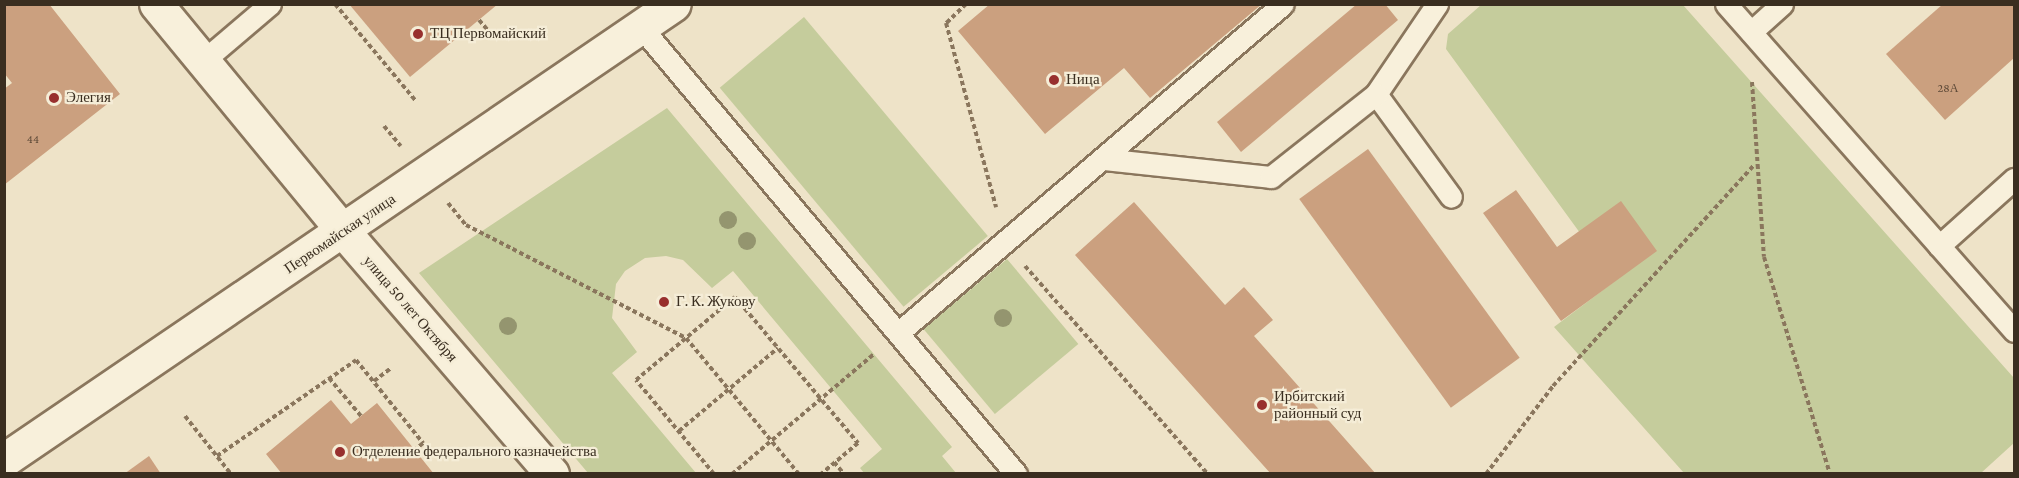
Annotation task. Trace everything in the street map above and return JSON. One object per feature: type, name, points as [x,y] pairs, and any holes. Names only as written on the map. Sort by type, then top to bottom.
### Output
[{"type":"street","name":"улица 50 лет Октября","points":[[156,4],[344,232],[552,474]]},
{"type":"street","name":"Первомайская улица","points":[[4,460],[344,232],[674,4]]},
{"type":"lane","points":[[202,61],[270,4]]},
{"type":"lane","points":[[898,333],[1283,4]]},
{"type":"lane","points":[[1103,159],[1271,177],[1376,94],[1437,4]]},
{"type":"lane","points":[[1726,4],[2014,331]]},
{"type":"lane","points":[[1751,32],[1782,4]]},
{"type":"lane","points":[[640,26],[1016,474]]},
{"type":"lane","points":[[1376,94],[1451,197]]},
{"type":"lane","points":[[1939,246],[2014,179]]},
{"type":"path","points":[[335,4],[415,100]]},
{"type":"path","points":[[479,20],[492,35]]},
{"type":"path","points":[[1751,32],[1755,164],[1764,257],[1830,474]]},
{"type":"path","points":[[1486,474],[1553,386],[1755,164]]},
{"type":"path","points":[[425,176],[466,225],[686,338],[800,474]]},
{"type":"path","points":[[714,474],[636,380],[735,297],[858,442],[820,474]]},
{"type":"path","points":[[732,474],[898,333]]},
{"type":"path","points":[[679,431],[778,348]]},
{"type":"path","points":[[217,456],[356,360],[423,443],[415,450]]},
{"type":"path","points":[[374,381],[390,369]]},
{"type":"path","points":[[329,378],[361,416]]},
{"type":"path","points":[[184,416],[231,474]]},
{"type":"path","points":[[834,462],[844,474]]},
{"type":"green space","points":[[1481,5],[1683,5],[2014,378],[2014,443],[1981,473],[1684,473],[1554,327],[1615,281],[1446,49],[1448,34]]},
{"type":"green space","points":[[804,17],[988,236],[904,307],[720,88]]},
{"type":"green space","points":[[667,108],[952,447],[942,456],[956,473],[864,473],[860,468],[882,449],[733,271],[712,288],[683,260],[666,256],[645,258],[625,271],[616,284],[612,318],[637,352],[612,373],[696,473],[588,473],[419,273]]},
{"type":"green space","points":[[1007,259],[1078,344],[995,414],[924,329]]},
{"type":"building","points":[[4,4],[49,4],[120,94],[4,185],[4,89],[12,83],[4,73]]},
{"type":"building","name":"ТЦ Первомайский","points":[[349,4],[498,4],[410,77]]},
{"type":"building","name":"Ница","points":[[990,4],[1262,4],[1150,98],[1124,68],[1045,134],[958,31]]},
{"type":"building","points":[[1357,4],[1385,4],[1398,20],[1241,152],[1217,122]]},
{"type":"building","points":[[1943,4],[2014,4],[2014,58],[1945,120],[1886,54]]},
{"type":"building","points":[[1368,149],[1520,358],[1451,408],[1299,199]]},
{"type":"building","points":[[1516,190],[1557,247],[1621,201],[1657,251],[1561,321],[1483,213]]},
{"type":"building","name":"Ирбитский районный суд","points":[[1134,202],[1225,305],[1244,287],[1273,320],[1254,336],[1376,474],[1271,474],[1075,255]]},
{"type":"building","points":[[331,400],[351,424],[377,403],[434,474],[282,474],[266,454]]},
{"type":"building","points":[[149,456],[161,474],[124,474]]},
{"type":"place","name":"ТЦ Первомайский","points":[[418,34]]},
{"type":"place","name":"Ница","points":[[1054,80]]},
{"type":"place","name":"Элегия","points":[[54,98]]},
{"type":"place","name":"Г. К. Жукову","points":[[664,302]]},
{"type":"place","name":"Ирбитский районный суд","points":[[1262,405]]},
{"type":"place","name":"Отделение федерального казначейства","points":[[340,452]]}]
